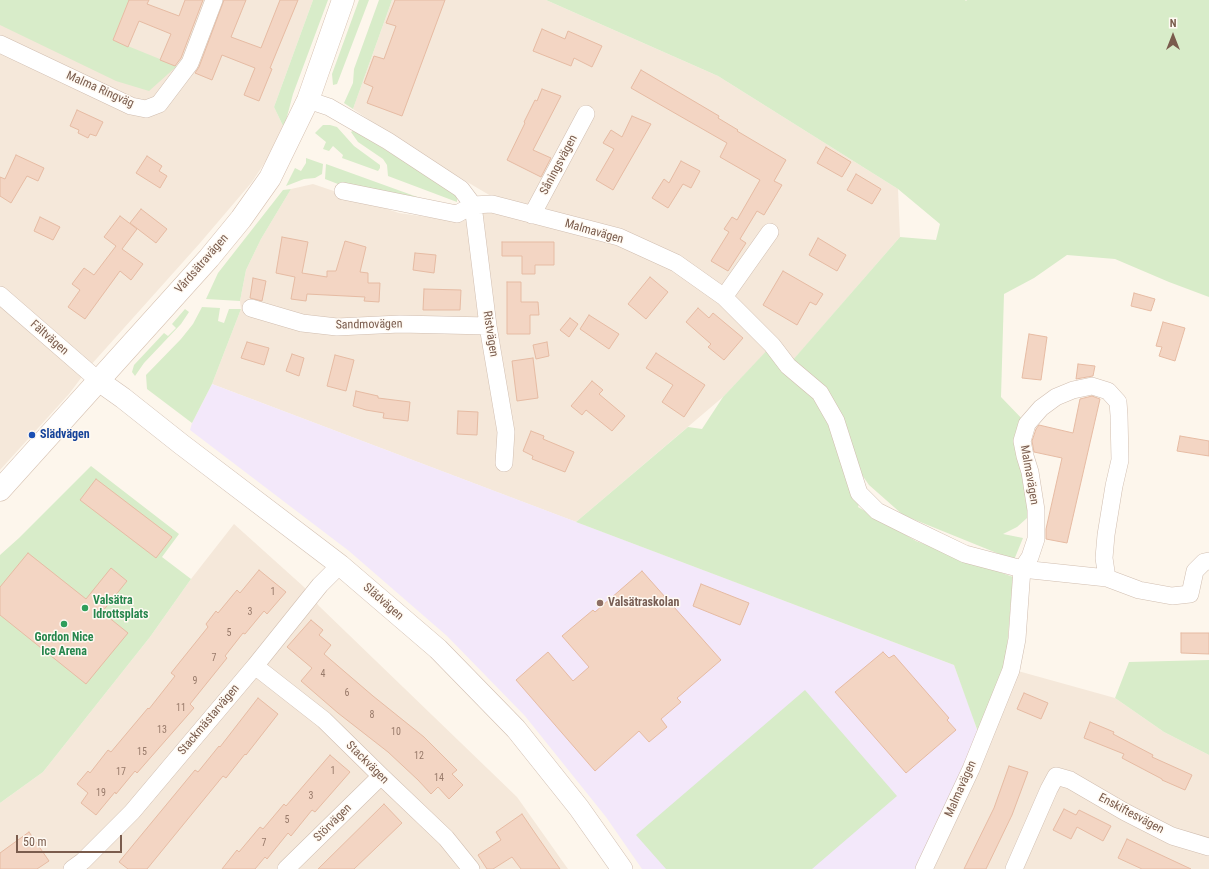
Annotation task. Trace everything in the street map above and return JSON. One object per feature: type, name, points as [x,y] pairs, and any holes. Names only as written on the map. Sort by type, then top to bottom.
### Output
[{"type":"main road","name":"Vårdsätravägen","points":[[0,490],[209,258],[241,219],[270,178],[308,100],[344,0]]},
{"type":"street","name":"Malma Ringväg","points":[[0,44],[132,106],[146,109],[159,104],[190,63],[214,0]]},
{"type":"street","points":[[308,100],[329,107],[388,141],[461,189],[473,205]]},
{"type":"street","name":"Såningsvägen","points":[[532,215],[586,114]]},
{"type":"street","name":"Malmavägen","points":[[343,191],[457,214],[473,205],[492,204],[619,237],[676,263],[724,297],[772,345],[788,366],[820,393],[836,421],[859,493],[877,511],[965,554],[1022,569],[1107,578],[1139,590],[1172,596],[1190,594],[1195,571],[1204,562],[1209,561]]},
{"type":"street","name":"Ristvägen","points":[[473,205],[488,326],[506,432],[504,463]]},
{"type":"street","points":[[724,297],[770,232]]},
{"type":"street","name":"Fältvägen","points":[[0,295],[99,381]]},
{"type":"street","name":"Sandmovägen","points":[[251,308],[302,323],[336,327],[400,324],[488,326]]},
{"type":"street","name":"Slädvägen","points":[[99,381],[124,398],[224,477],[340,565],[438,649],[516,729],[579,808],[622,869]]},
{"type":"street","name":"Malmavägen","points":[[924,869],[971,769],[1011,670],[1017,639],[1022,569],[1030,557],[1036,539],[1036,510],[1033,487],[1022,441],[1027,424],[1041,408],[1056,397],[1073,390],[1092,386],[1108,391],[1118,402],[1120,460],[1106,535],[1104,558],[1107,578]]},
{"type":"street","name":"Stackmästarvägen","points":[[72,869],[83,861],[132,812],[255,666],[320,585],[340,565]]},
{"type":"street","name":"Stackvägen","points":[[255,666],[324,720],[446,838],[471,869]]},
{"type":"street","name":"Störvägen","points":[[286,869],[381,776]]},
{"type":"street","name":"Enskiftesvägen","points":[[1014,869],[1056,776],[1070,780],[1125,812],[1172,836],[1209,847]]},
{"type":"shaded area","points":[[13,0],[313,0],[274,107],[284,128],[273,150],[252,182],[200,243],[90,366],[69,394],[0,470],[0,6]]},
{"type":"shaded area","points":[[392,0],[546,0],[718,76],[898,189],[900,237],[788,366],[772,346],[723,397],[576,522],[212,384],[241,309],[240,301],[246,270],[261,239],[291,189],[313,184],[399,213],[455,221],[491,196],[423,156],[353,109]]},
{"type":"shaded area","name":"Valsätraskolan","points":[[212,384],[954,665],[981,743],[924,869],[642,869],[606,817],[525,716],[447,636],[349,551],[190,430],[192,423]]},
{"type":"shaded area","points":[[234,524],[304,587],[319,606],[517,797],[568,869],[0,869],[0,803],[43,772],[150,637],[191,579]]},
{"type":"shaded area","points":[[1018,671],[1115,698],[1164,732],[1209,755],[1209,869],[932,869]]},
{"type":"green space","points":[[0,0],[129,0],[113,40],[177,66],[149,91],[116,81],[0,25]]},
{"type":"green space","points":[[313,0],[328,0],[293,94],[284,128],[274,107]]},
{"type":"green space","points":[[359,0],[369,0],[337,84],[333,85],[332,74]]},
{"type":"green space","points":[[379,0],[392,0],[353,109],[344,103],[353,83],[354,69]]},
{"type":"green space","points":[[546,0],[1209,0],[1209,297],[1115,259],[1067,255],[1034,278],[1004,294],[1001,397],[1027,424],[1036,510],[1017,527],[1003,534],[1023,538],[1014,560],[903,515],[869,485],[848,455],[862,496],[858,507],[916,541],[1013,577],[1006,660],[978,732],[954,665],[576,522],[688,427],[702,429],[723,397],[772,345],[792,361],[900,237],[936,240],[940,224],[898,189],[718,76]]},
{"type":"green space","points":[[323,125],[337,127],[354,146],[380,165],[378,171],[342,158],[343,155],[333,146],[329,151],[323,149],[326,142],[315,133]]},
{"type":"green space","points":[[354,130],[443,186],[457,196],[457,202],[388,176],[387,165],[383,159],[358,142],[351,132]]},
{"type":"green space","points":[[306,158],[323,164],[322,174],[315,178],[304,179],[286,186],[295,168],[301,171],[306,163]]},
{"type":"green space","points":[[326,164],[445,207],[338,184],[325,179]]},
{"type":"green space","points":[[291,189],[261,239],[246,270],[240,301],[206,299],[218,273],[283,190]]},
{"type":"green space","points":[[202,307],[220,308],[218,321],[224,323],[229,309],[241,309],[212,384],[192,423],[147,389],[146,375],[181,339],[193,324]]},
{"type":"green space","points":[[185,309],[189,312],[181,324],[144,363],[135,376],[132,372],[134,365],[164,333],[168,336],[176,328],[172,324]]},
{"type":"green space","name":"Valsätra Idrottsplats","points":[[91,466],[179,534],[162,557],[191,579],[150,637],[43,772],[0,803],[0,555]]},
{"type":"green space","points":[[1209,660],[1209,755],[1164,732],[1115,698],[1129,662]]},
{"type":"green space","points":[[805,690],[897,796],[812,869],[666,869],[636,835]]},
{"type":"building","points":[[129,0],[149,0],[147,4],[179,16],[185,0],[203,0],[181,58],[175,66],[160,60],[171,34],[139,21],[128,47],[113,40]]},
{"type":"building","points":[[224,0],[246,0],[231,37],[261,48],[280,0],[298,0],[270,68],[272,69],[259,101],[244,95],[255,68],[222,55],[212,80],[195,73],[199,67]]},
{"type":"building","points":[[395,0],[445,0],[402,116],[367,103],[373,87],[364,83],[374,56],[384,59],[396,26],[386,23]]},
{"type":"building","points":[[542,29],[565,39],[568,31],[602,46],[592,67],[574,58],[571,66],[533,51]]},
{"type":"building","points":[[641,70],[719,116],[718,118],[738,130],[737,131],[786,160],[774,181],[782,185],[764,215],[757,211],[740,239],[746,243],[728,271],[711,261],[729,232],[724,229],[732,217],[737,220],[760,180],[720,157],[727,143],[631,88]]},
{"type":"building","points":[[542,89],[561,96],[533,150],[551,158],[541,177],[507,160],[525,123],[524,122],[535,100],[537,101]]},
{"type":"building","points":[[77,110],[103,122],[96,136],[90,134],[88,138],[78,133],[79,130],[70,126]]},
{"type":"building","points":[[632,116],[651,124],[613,190],[596,180],[614,149],[603,143],[611,130],[622,137]]},
{"type":"building","points":[[826,147],[851,162],[842,177],[817,163]]},
{"type":"building","points":[[16,155],[44,168],[38,181],[27,176],[11,203],[0,196],[0,177],[5,179]]},
{"type":"building","points":[[147,156],[162,166],[159,171],[167,176],[160,188],[136,173]]},
{"type":"building","points":[[681,161],[700,171],[691,188],[683,184],[668,208],[652,198],[664,179],[669,183]]},
{"type":"building","points":[[856,174],[881,189],[872,204],[847,190]]},
{"type":"building","points":[[141,209],[167,229],[156,243],[130,223]]},
{"type":"building","points":[[120,216],[137,229],[122,249],[143,264],[131,280],[120,271],[85,319],[68,307],[80,290],[72,284],[84,268],[94,275],[116,246],[104,237]]},
{"type":"building","points":[[40,217],[60,227],[53,240],[34,231]]},
{"type":"building","points":[[282,237],[308,242],[302,273],[327,277],[327,271],[336,271],[345,241],[366,247],[360,272],[368,273],[368,283],[380,283],[379,302],[364,301],[365,297],[307,294],[306,301],[291,299],[295,277],[276,273]]},
{"type":"building","points":[[818,238],[846,255],[837,271],[809,255]]},
{"type":"building","points":[[502,242],[554,242],[554,265],[535,265],[535,274],[522,274],[522,256],[502,256]]},
{"type":"building","points":[[415,253],[436,255],[434,273],[413,270]]},
{"type":"building","points":[[783,271],[823,294],[816,305],[810,302],[797,325],[763,305]]},
{"type":"building","points":[[650,277],[668,292],[646,319],[628,304]]},
{"type":"building","points":[[253,278],[266,281],[262,301],[250,298]]},
{"type":"building","points":[[507,282],[521,282],[521,302],[538,302],[539,315],[530,315],[530,334],[507,334]]},
{"type":"building","points":[[424,289],[461,290],[460,310],[423,310]]},
{"type":"building","points":[[1134,293],[1155,299],[1151,311],[1131,306]]},
{"type":"building","points":[[698,308],[709,318],[713,313],[743,338],[724,360],[708,347],[711,344],[686,322]]},
{"type":"building","points":[[589,315],[619,334],[609,349],[580,329]]},
{"type":"building","points":[[570,318],[578,324],[569,337],[560,330]]},
{"type":"building","points":[[1163,322],[1185,328],[1175,361],[1159,356],[1162,347],[1156,346]]},
{"type":"building","points":[[1029,334],[1047,337],[1041,380],[1022,378]]},
{"type":"building","points":[[247,342],[269,348],[264,365],[241,358]]},
{"type":"building","points":[[547,342],[549,356],[536,359],[533,345]]},
{"type":"building","points":[[656,353],[705,385],[684,417],[662,402],[673,385],[646,368]]},
{"type":"building","points":[[292,354],[304,358],[299,376],[286,371]]},
{"type":"building","points":[[335,355],[354,360],[346,391],[327,386]]},
{"type":"building","points":[[533,358],[538,398],[517,401],[512,361]]},
{"type":"building","points":[[1078,364],[1095,366],[1093,376],[1076,379]]},
{"type":"building","points":[[592,381],[603,390],[599,394],[625,416],[612,431],[586,410],[582,415],[571,406]]},
{"type":"building","points":[[356,391],[378,396],[378,398],[410,402],[408,421],[383,418],[384,413],[353,406]]},
{"type":"building","points":[[1092,396],[1100,399],[1067,543],[1046,539],[1046,529],[1062,458],[1034,452],[1032,441],[1039,425],[1073,433],[1080,399]]},
{"type":"building","points":[[458,411],[478,412],[477,435],[457,434]]},
{"type":"building","points":[[531,431],[544,436],[543,439],[574,452],[565,472],[532,459],[533,456],[523,451]]},
{"type":"building","points":[[1180,436],[1209,441],[1209,456],[1177,451]]},
{"type":"building","points":[[96,479],[172,537],[156,558],[80,500]]},
{"type":"building","name":"Gordon Nice Ice Arena","points":[[28,553],[86,599],[111,568],[127,581],[102,612],[128,633],[86,684],[0,615],[0,587]]},
{"type":"building","points":[[259,570],[286,592],[267,614],[264,611],[245,634],[243,633],[225,656],[227,658],[190,704],[194,708],[137,773],[135,771],[96,815],[81,803],[88,793],[77,784],[88,771],[90,773],[108,750],[111,752],[148,708],[149,709],[175,676],[171,673],[208,627],[206,624],[216,611],[218,613],[237,590],[240,593]]},
{"type":"building","points":[[642,571],[721,660],[677,698],[681,702],[661,719],[667,727],[649,742],[639,731],[595,771],[516,680],[548,652],[573,681],[589,667],[562,636],[593,610],[595,612]]},
{"type":"building","points":[[701,584],[749,603],[740,625],[693,606]]},
{"type":"building","points":[[311,620],[323,630],[319,635],[331,645],[324,654],[424,737],[457,770],[452,774],[463,785],[449,799],[438,787],[431,794],[388,752],[338,713],[301,681],[312,668],[287,647]]},
{"type":"building","points":[[1181,633],[1209,633],[1209,654],[1181,653]]},
{"type":"building","points":[[883,652],[889,658],[894,655],[949,718],[947,720],[956,730],[906,773],[835,692]]},
{"type":"building","points":[[1024,693],[1048,703],[1041,719],[1017,709]]},
{"type":"building","points":[[258,698],[278,714],[246,755],[245,754],[226,778],[223,776],[147,869],[128,869],[119,862],[195,770],[198,772],[219,746],[220,747]]},
{"type":"building","points":[[1090,722],[1114,732],[1113,734],[1153,755],[1152,757],[1192,775],[1185,790],[1162,780],[1122,758],[1124,754],[1084,738]]},
{"type":"building","points":[[330,755],[350,772],[315,812],[312,810],[291,836],[288,833],[267,859],[265,857],[255,869],[222,869],[237,850],[239,852],[260,827],[263,829],[284,804],[286,806]]},
{"type":"building","points":[[1009,766],[1028,772],[1012,815],[986,869],[964,869],[994,808]]},
{"type":"building","points":[[384,804],[402,823],[354,869],[318,869]]},
{"type":"building","points":[[1064,809],[1076,815],[1079,810],[1111,826],[1103,841],[1077,827],[1071,839],[1053,830]]},
{"type":"building","points":[[522,814],[560,869],[521,869],[512,857],[493,869],[487,869],[478,855],[501,840],[496,832]]},
{"type":"building","points":[[29,832],[49,861],[37,869],[0,869],[0,853]]},
{"type":"building","points":[[1127,839],[1191,869],[1142,869],[1118,858]]},
{"type":"place","name":"Slädvägen","points":[[32,435]]},
{"type":"place","name":"Valsätraskolan","points":[[600,603]]},
{"type":"place","name":"Valsätra Idrottsplats","points":[[85,608]]},
{"type":"place","name":"Gordon Nice Ice Arena","points":[[64,624]]}]
